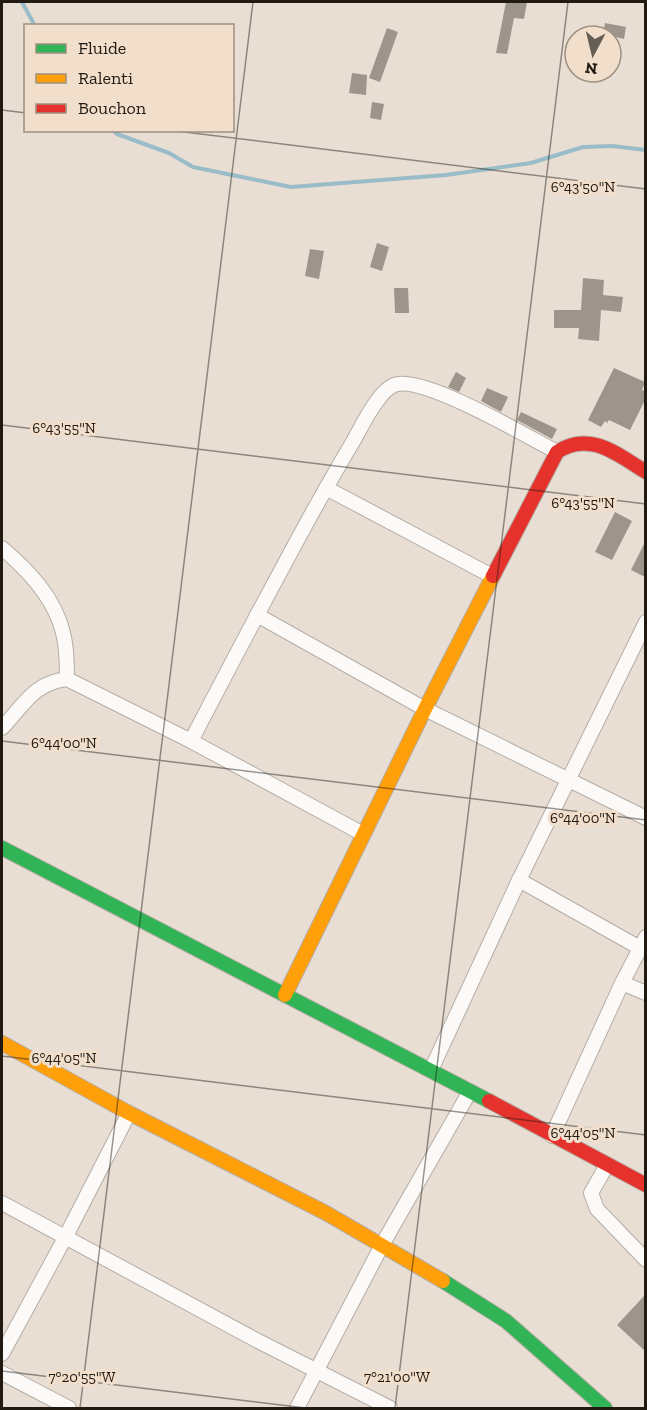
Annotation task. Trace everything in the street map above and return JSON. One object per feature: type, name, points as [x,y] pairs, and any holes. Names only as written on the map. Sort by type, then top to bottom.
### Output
[{"type":"street","points":[[191,741],[256,615],[326,488],[378,399],[393,386],[401,384],[417,386],[441,393],[557,452]]},
{"type":"street","points":[[285,995],[425,709],[557,452],[569,443],[589,442],[645,472]]},
{"type":"street","points":[[326,488],[492,576]]},
{"type":"street","points":[[2,548],[36,581],[58,617],[63,633],[67,679]]},
{"type":"street","points":[[256,615],[425,709],[645,818]]},
{"type":"street","points":[[431,1070],[519,880],[645,622]]},
{"type":"street","points":[[2,728],[37,689],[52,681],[67,679],[191,741],[363,834]]},
{"type":"street","points":[[2,848],[431,1070],[469,1093],[645,1185]]},
{"type":"street","points":[[519,880],[643,943],[622,983],[552,1136]]},
{"type":"street","points":[[622,983],[645,993]]},
{"type":"street","points":[[2,1043],[129,1113],[278,1188],[459,1290],[506,1321],[605,1408]]},
{"type":"street","points":[[297,1408],[381,1245],[469,1093]]},
{"type":"street","points":[[2,1354],[129,1113]]},
{"type":"street","points":[[607,1165],[591,1193],[597,1209],[645,1260]]},
{"type":"street","points":[[2,1203],[258,1341],[390,1408]]},
{"type":"street","points":[[2,1373],[69,1408]]},
{"type":"building","points":[[506,2],[527,2],[524,19],[514,18],[507,54],[496,53]]},
{"type":"building","points":[[623,26],[626,27],[623,39]]},
{"type":"building","points":[[387,28],[398,32],[380,82],[369,78]]},
{"type":"building","points":[[352,73],[367,75],[366,95],[349,93]]},
{"type":"building","points":[[372,102],[384,104],[381,120],[370,118]]},
{"type":"building","points":[[377,243],[389,247],[382,271],[370,267]]},
{"type":"building","points":[[310,249],[324,251],[319,279],[305,276]]},
{"type":"building","points":[[583,278],[604,280],[603,295],[623,297],[621,312],[601,310],[599,341],[578,339],[579,328],[554,328],[554,310],[581,310]]},
{"type":"building","points":[[394,288],[408,288],[409,313],[395,313]]},
{"type":"building","points":[[614,368],[645,382],[642,390],[645,391],[645,400],[630,430],[609,420],[607,423],[605,421],[601,427],[588,420]]},
{"type":"building","points":[[456,372],[466,378],[459,392],[448,387]]},
{"type":"building","points":[[487,388],[508,397],[501,412],[481,401]]},
{"type":"building","points":[[521,412],[557,429],[552,439],[517,420]]},
{"type":"building","points":[[615,512],[632,521],[612,560],[595,552]]},
{"type":"building","points":[[645,542],[645,577],[631,570]]},
{"type":"building","points":[[645,1295],[645,1351],[617,1325]]},
{"type":"waterway","points":[[22,2],[34,24]]},
{"type":"waterway","points":[[115,132],[169,153],[193,167],[291,187],[446,175],[531,163],[583,147],[612,146],[646,150]]},
{"type":"traffic: fast","points":[[2,848],[489,1101]]},
{"type":"traffic: fast","points":[[443,1281],[506,1321],[605,1408]]},
{"type":"traffic: slow","points":[[285,995],[493,576]]},
{"type":"traffic: slow","points":[[2,1043],[129,1113],[326,1213],[443,1281]]},
{"type":"traffic: jam","points":[[493,576],[557,452],[581,443],[592,444],[614,452],[646,472]]},
{"type":"traffic: jam","points":[[489,1101],[646,1185]]}]
